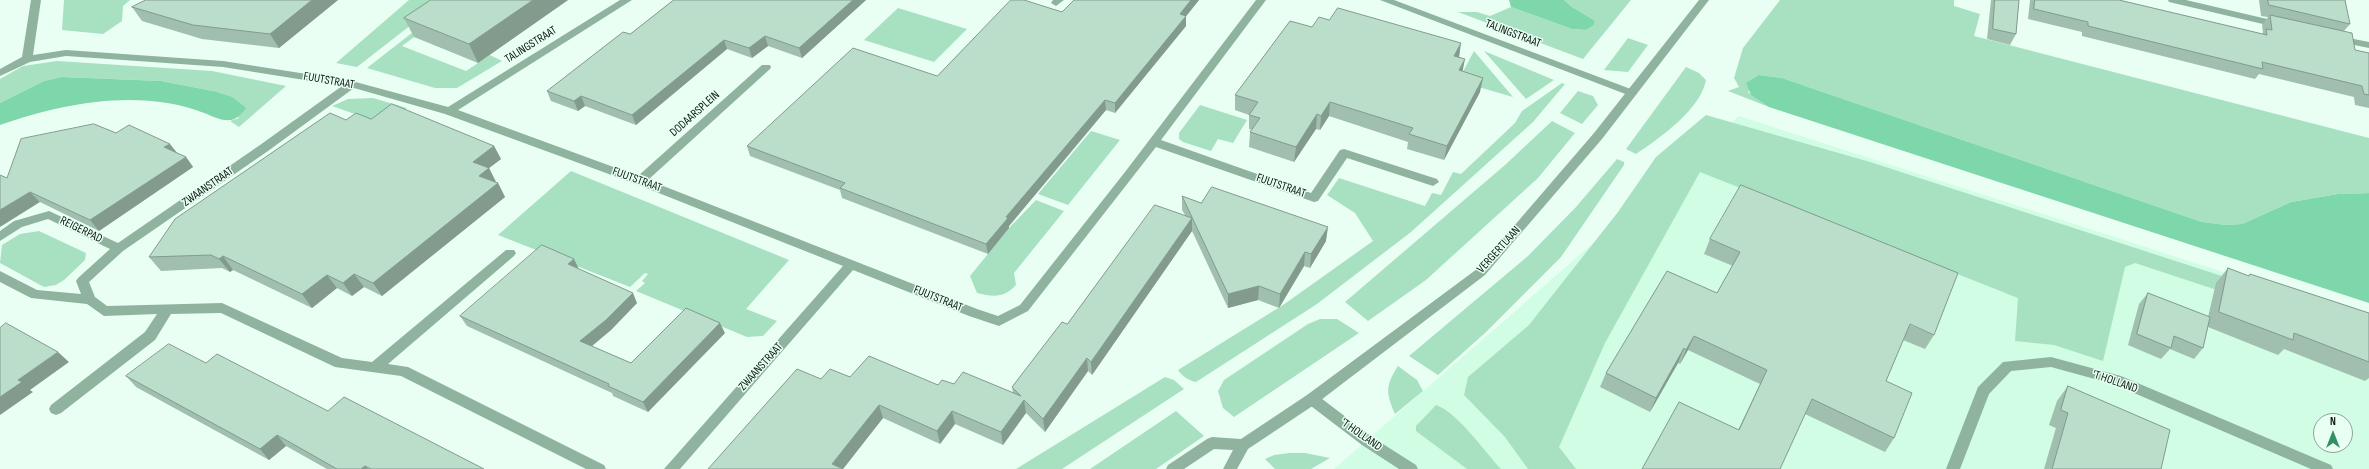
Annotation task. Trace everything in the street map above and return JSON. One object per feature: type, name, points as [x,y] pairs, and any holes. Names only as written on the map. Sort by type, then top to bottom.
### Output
[{"type":"street","points":[[27,59],[36,0]]},
{"type":"street","name":"TALINGSTRAAT","points":[[449,112],[627,0]]},
{"type":"street","name":"FUUTSTRAAT","points":[[0,73],[27,59],[66,53],[223,64],[352,84],[449,112],[640,181],[851,265],[999,321],[1016,315],[1024,308],[1154,142],[1261,0]]},
{"type":"street","name":"TALINGSTRAAT","points":[[1385,0],[1632,93]]},
{"type":"street","name":"VERGERTLAAN","points":[[1230,469],[1243,445],[1312,399],[1481,272],[1598,136],[1704,0]]},
{"type":"street","points":[[2173,0],[2291,28]]},
{"type":"street","points":[[2329,36],[2369,45]]},
{"type":"street","name":"DODAARSPLEIN","points":[[640,181],[766,67]]},
{"type":"street","name":"ZWAANSTRAAT","points":[[90,300],[82,281],[119,248],[264,148],[352,84]]},
{"type":"street","name":"FUUTSTRAAT","points":[[1154,142],[1314,198],[1344,153],[1432,182]]},
{"type":"street","name":"REIGERPAD","points":[[0,237],[18,224],[49,215],[119,248]]},
{"type":"street","points":[[374,368],[510,253]]},
{"type":"street","name":"ZWAANSTRAAT","points":[[671,469],[851,265]]},
{"type":"street","points":[[0,276],[35,295],[90,300],[104,311],[222,308],[314,349],[340,363],[374,368],[403,370],[599,469]]},
{"type":"street","points":[[56,409],[150,336],[167,310]]},
{"type":"street","name":"'T HOLLAND","points":[[1953,469],[1983,391],[2008,366],[2050,362],[2116,380],[2326,469]]},
{"type":"street","name":"'T HOLLAND","points":[[1312,399],[1367,441],[1411,469]]},
{"type":"street","points":[[1173,469],[1212,443],[1243,445]]},
{"type":"shaded area","points":[[64,0],[130,0],[123,6],[122,21],[103,34],[62,30]]},
{"type":"shaded area","points":[[409,0],[443,0],[357,67],[336,63]]},
{"type":"shaded area","points":[[454,0],[465,0],[402,46],[466,71],[490,55],[502,61],[457,88],[435,88],[367,68]]},
{"type":"shaded area","points":[[1509,0],[1564,0],[1572,7],[1594,20],[1594,25],[1586,30],[1572,29],[1511,7]]},
{"type":"shaded area","points":[[1564,0],[1631,0],[1583,59],[1458,12],[1477,12],[1490,16],[1511,7],[1572,29],[1586,30],[1594,25],[1594,20],[1572,7]]},
{"type":"shaded area","points":[[1780,0],[1954,0],[1954,6],[1980,14],[1974,36],[2369,138],[2369,193],[2338,194],[2291,202],[2242,224],[2226,225],[2202,222],[1782,78],[1759,75],[1748,92],[1769,107],[1728,91],[1739,87],[1734,78],[1743,48]]},
{"type":"shaded area","points":[[898,8],[967,29],[934,62],[864,40]]},
{"type":"shaded area","points":[[1628,38],[1648,45],[1628,72],[1604,70]]},
{"type":"shaded area","points":[[1474,51],[1513,97],[1458,81]]},
{"type":"shaded area","points":[[1484,51],[1554,80],[1526,99]]},
{"type":"shaded area","points":[[57,61],[212,71],[286,86],[239,127],[230,121],[239,118],[213,91],[161,81],[62,77],[44,81],[0,103],[0,79],[23,66]]},
{"type":"shaded area","points":[[1686,67],[1699,73],[1706,80],[1703,91],[1696,102],[1678,122],[1636,154],[1626,149]]},
{"type":"shaded area","points":[[1759,75],[1782,78],[2202,222],[2226,225],[2242,224],[2291,202],[2338,194],[2369,193],[2369,303],[1769,107],[1751,95],[1746,83]]},
{"type":"shaded area","points":[[62,77],[161,81],[213,91],[232,97],[246,108],[241,114],[232,120],[222,120],[179,105],[154,101],[102,101],[49,110],[0,125],[0,103],[44,81]]},
{"type":"shaded area","points":[[1562,83],[1565,84],[1533,122],[1411,232],[1317,304],[1196,382],[1188,379],[1178,370],[1283,305],[1373,241],[1355,213],[1327,195],[1339,178],[1425,206],[1432,193],[1441,195],[1453,172],[1461,174],[1515,123],[1522,111]]},
{"type":"shaded area","points":[[1578,91],[1593,96],[1598,105],[1582,124],[1560,113]]},
{"type":"shaded area","points":[[373,98],[407,108],[383,124],[332,106],[348,99]]},
{"type":"shaded area","points":[[1200,105],[1247,120],[1233,143],[1218,139],[1211,151],[1183,142],[1179,139],[1179,133]]},
{"type":"shaded area","points":[[1706,115],[1870,162],[2225,277],[2226,293],[2135,263],[2125,267],[2103,361],[2054,345],[2015,341],[2018,298],[1700,172],[1605,343],[1559,447],[1576,469],[1528,469],[1505,437],[1464,395],[1468,377],[1529,325],[1618,212],[1656,157]]},
{"type":"shaded area","points":[[1739,116],[2369,319],[2369,469],[1334,469]]},
{"type":"shaded area","points":[[1552,121],[1575,133],[1538,178],[1426,280],[1368,321],[1345,302],[1505,165]]},
{"type":"shaded area","points":[[1091,131],[1120,140],[1068,205],[1038,194]]},
{"type":"shaded area","points":[[1617,159],[1624,162],[1624,165],[1561,257],[1485,333],[1438,375],[1409,356],[1528,256],[1576,207]]},
{"type":"shaded area","points":[[571,171],[789,260],[746,309],[777,321],[763,336],[747,337],[636,291],[645,283],[642,281],[648,274],[645,273],[630,287],[498,235]]},
{"type":"shaded area","points":[[1036,200],[1064,211],[1014,273],[1016,285],[1012,289],[1003,294],[994,296],[977,293],[970,276],[1009,228]]},
{"type":"shaded area","points":[[39,231],[86,253],[85,260],[64,280],[56,285],[44,287],[0,263],[2,245],[20,234]]},
{"type":"shaded area","points":[[1320,319],[1337,319],[1359,333],[1234,417],[1223,408],[1218,391],[1224,380],[1308,324]]},
{"type":"shaded area","points":[[1398,366],[1417,380],[1423,391],[1395,414],[1388,390],[1391,379]]},
{"type":"shaded area","points":[[1165,377],[1174,380],[1184,389],[1062,469],[1016,469]]},
{"type":"shaded area","points":[[1436,405],[1444,409],[1462,424],[1501,469],[1467,469],[1416,431],[1416,426]]},
{"type":"shaded area","points":[[1176,411],[1204,436],[1156,469],[1090,469]]},
{"type":"shaded area","points":[[1305,453],[1330,458],[1311,469],[1275,469],[1265,459],[1274,455]]},
{"type":"building","points":[[146,0],[312,0],[270,34],[193,25],[132,7]]},
{"type":"building","points":[[431,0],[533,0],[469,44],[404,18]]},
{"type":"building","points":[[674,0],[853,0],[799,48],[765,36],[749,48],[724,40],[632,115],[581,96],[574,101],[547,91],[623,32],[630,34]]},
{"type":"building","points":[[1011,0],[1024,0],[1062,12],[1074,0],[1191,0],[1180,14],[1186,16],[1115,103],[1105,100],[1006,217],[1008,218],[986,244],[840,188],[845,183],[747,146],[853,48],[937,76]]},
{"type":"building","points":[[1995,0],[2019,0],[2016,34],[1993,29]]},
{"type":"building","points":[[2035,0],[2119,0],[2267,35],[2266,29],[2272,30],[2270,15],[2352,33],[2355,50],[2369,53],[2369,95],[2364,94],[2362,86],[2262,62],[2263,69],[2088,26],[2088,22],[2034,9]]},
{"type":"building","points":[[2268,0],[2345,0],[2350,24],[2269,5]]},
{"type":"building","points":[[1338,8],[1461,43],[1454,56],[1465,59],[1459,70],[1483,78],[1447,146],[1409,134],[1413,128],[1330,102],[1321,116],[1317,114],[1296,147],[1250,132],[1260,118],[1249,115],[1258,102],[1235,95],[1290,21],[1312,27],[1319,17],[1329,20]]},
{"type":"building","points":[[392,104],[494,146],[473,162],[489,168],[479,176],[498,183],[373,283],[354,274],[343,283],[327,275],[302,294],[223,256],[219,259],[211,255],[149,257],[175,219],[330,113],[346,120],[356,113],[371,119]]},
{"type":"building","points":[[94,124],[116,133],[129,125],[170,144],[164,147],[186,157],[90,220],[30,192],[0,210],[0,175],[7,178],[21,139]]},
{"type":"building","points":[[1741,185],[1958,273],[1934,335],[1910,324],[1886,381],[1912,393],[1894,438],[1812,399],[1780,469],[1642,469],[1679,402],[1739,430],[1767,370],[1694,336],[1686,350],[1684,348],[1656,398],[1606,373],[1667,271],[1717,293],[1740,252],[1710,239]]},
{"type":"building","points":[[1212,187],[1328,227],[1311,254],[1305,252],[1280,294],[1259,286],[1228,294],[1182,196],[1201,203]]},
{"type":"building","points":[[1155,205],[1192,218],[1091,362],[1087,358],[1043,419],[1024,400],[1001,432],[952,411],[937,431],[879,405],[832,464],[843,469],[708,469],[797,369],[821,379],[830,369],[850,377],[869,356],[938,385],[942,380],[954,384],[963,372],[1021,396],[1012,387],[1062,322],[1067,324]]},
{"type":"building","points":[[542,245],[574,259],[568,264],[633,293],[606,320],[580,341],[631,363],[686,308],[720,323],[643,402],[608,386],[609,384],[460,316]]},
{"type":"building","points":[[2228,268],[2249,276],[2250,274],[2369,313],[2369,362],[2294,333],[2293,340],[2219,312]]},
{"type":"building","points":[[2148,293],[2210,317],[2203,348],[2174,336],[2171,348],[2137,334]]},
{"type":"building","points":[[6,323],[58,352],[18,380],[22,382],[0,397],[0,328]]},
{"type":"building","points":[[169,344],[206,363],[217,354],[328,411],[344,397],[484,469],[371,469],[365,466],[361,469],[337,469],[277,435],[260,449],[126,376]]},
{"type":"building","points":[[2068,386],[2170,430],[2161,469],[2052,469],[2068,413],[2061,410]]}]
